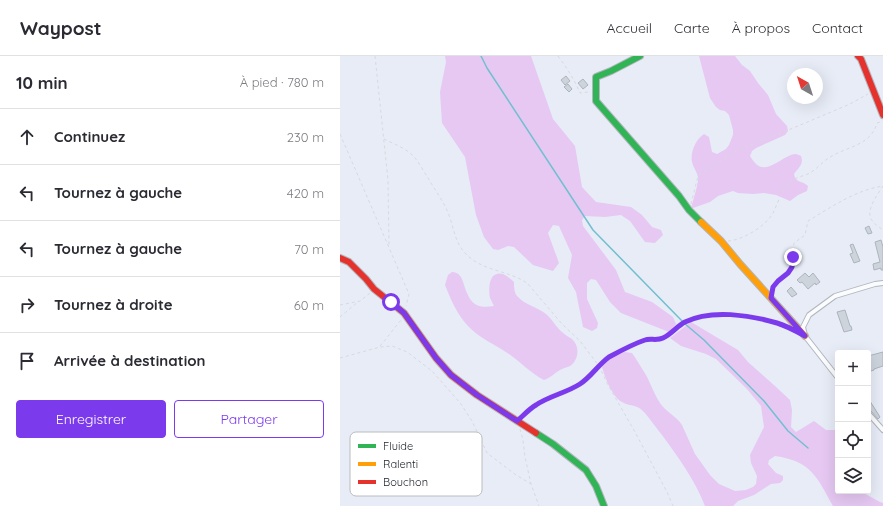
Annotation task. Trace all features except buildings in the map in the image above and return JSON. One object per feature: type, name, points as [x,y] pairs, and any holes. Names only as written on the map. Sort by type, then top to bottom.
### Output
[{"type":"street","points":[[640,56],[596,77],[596,101],[679,196],[689,210],[721,242],[805,336],[835,374]]},
{"type":"street","points":[[858,56],[861,59],[883,115]]},
{"type":"street","points":[[340,258],[349,262],[374,289],[404,313],[436,358],[451,375],[477,395],[553,444],[586,470],[596,486],[604,506]]},
{"type":"street","points":[[805,336],[803,327],[809,315],[835,296],[883,283]]},
{"type":"street","points":[[871,416],[883,430]]},
{"type":"path","points":[[374,56],[388,180],[389,246]]},
{"type":"path","points":[[558,56],[576,82],[580,93],[588,92],[596,101]]},
{"type":"path","points":[[689,210],[698,176],[736,151],[874,92]]},
{"type":"path","points":[[721,242],[733,241],[756,230],[767,221],[772,214],[789,182],[810,173],[832,156],[860,144],[875,130],[877,123],[883,121]]},
{"type":"path","points":[[340,134],[409,294],[402,319],[394,327],[380,347]]},
{"type":"path","points":[[384,139],[415,157],[449,214],[457,243],[466,254],[481,265],[522,279],[562,324],[580,341],[599,366],[667,492],[673,506]]},
{"type":"path","points":[[771,298],[773,287],[788,273],[792,267],[794,243],[805,235],[808,221],[855,195],[875,187],[883,186],[873,202],[870,215],[871,218],[883,230]]},
{"type":"path","points":[[340,317],[374,289]]},
{"type":"path","points":[[340,305],[360,301]]},
{"type":"path","points":[[539,506],[525,457],[523,440],[517,421],[535,405],[580,384],[608,358],[630,346],[646,340],[661,339],[684,323],[696,318],[710,315],[740,315],[778,323],[793,330]]},
{"type":"path","points":[[340,358],[380,347],[392,346],[407,352],[432,371],[461,404],[477,432]]},
{"type":"path","points":[[482,442],[487,453],[516,475],[532,484]]},
{"type":"shaded area","points":[[445,56],[531,56],[553,119],[575,146],[582,187],[596,202],[631,207],[642,215],[652,227],[661,230],[663,235],[655,243],[645,242],[630,221],[621,215],[605,217],[585,216],[582,220],[583,226],[616,270],[625,292],[652,302],[673,317],[676,324],[669,332],[621,313],[610,302],[596,280],[591,279],[587,283],[587,299],[598,323],[597,328],[592,331],[583,327],[576,292],[568,278],[572,255],[559,226],[553,225],[548,233],[559,263],[553,271],[533,265],[514,247],[508,246],[498,250],[493,249],[484,237],[476,215],[465,157],[442,123],[440,92],[446,62]]},
{"type":"shaded area","points":[[699,56],[735,56],[742,65],[750,71],[768,95],[776,114],[787,126],[788,131],[785,135],[756,148],[752,151],[750,156],[756,164],[761,167],[765,167],[776,164],[790,155],[796,154],[801,156],[801,163],[794,174],[798,181],[808,186],[807,191],[790,201],[776,195],[764,193],[738,193],[733,191],[718,196],[710,202],[691,208],[698,179],[692,158],[696,142],[704,134],[709,137],[712,152],[717,154],[726,149],[733,135],[729,115],[725,111],[716,107],[710,98]]},
{"type":"shaded area","points":[[452,272],[457,273],[461,277],[471,300],[482,307],[494,306],[489,294],[490,281],[492,277],[498,273],[509,278],[514,282],[517,296],[524,302],[546,314],[564,334],[575,342],[577,357],[573,363],[544,380],[509,354],[477,334],[461,317],[447,291],[445,285],[448,275]]},
{"type":"shaded area","points":[[691,322],[738,350],[748,362],[790,400],[792,410],[791,427],[796,432],[814,421],[826,430],[835,430],[835,494],[865,494],[883,503],[883,506],[833,506],[812,472],[797,462],[787,458],[775,456],[769,460],[768,464],[776,473],[783,476],[783,480],[780,483],[771,484],[754,495],[738,501],[733,506],[705,506],[691,478],[662,435],[642,410],[620,401],[616,397],[607,382],[602,367],[609,360],[622,352],[632,353],[646,375],[660,403],[682,425],[695,454],[710,475],[719,484],[735,491],[746,490],[756,484],[757,476],[751,463],[750,455],[764,427],[761,406],[747,389],[716,359],[706,354],[681,346],[670,338]]},
{"type":"waterway","points":[[481,56],[487,68],[593,230],[684,323],[704,340],[764,401],[788,431],[808,448]]},
{"type":"traffic: fast","points":[[640,56],[596,77],[596,101],[701,222]]},
{"type":"traffic: fast","points":[[536,433],[553,444],[586,470],[596,486],[604,506]]},
{"type":"traffic: slow","points":[[701,222],[721,241],[805,336]]},
{"type":"traffic: jam","points":[[858,56],[861,59],[883,115]]},
{"type":"traffic: jam","points":[[340,258],[349,262],[374,289],[404,313],[436,358],[451,375],[477,395],[536,433]]},
{"type":"route","points":[[391,302],[404,313],[436,358],[451,375],[477,395],[517,421],[535,405],[580,384],[608,358],[622,350],[646,340],[661,339],[684,323],[696,318],[710,315],[740,315],[778,323],[805,336],[771,298],[773,287],[788,273],[792,267],[793,257]]}]
